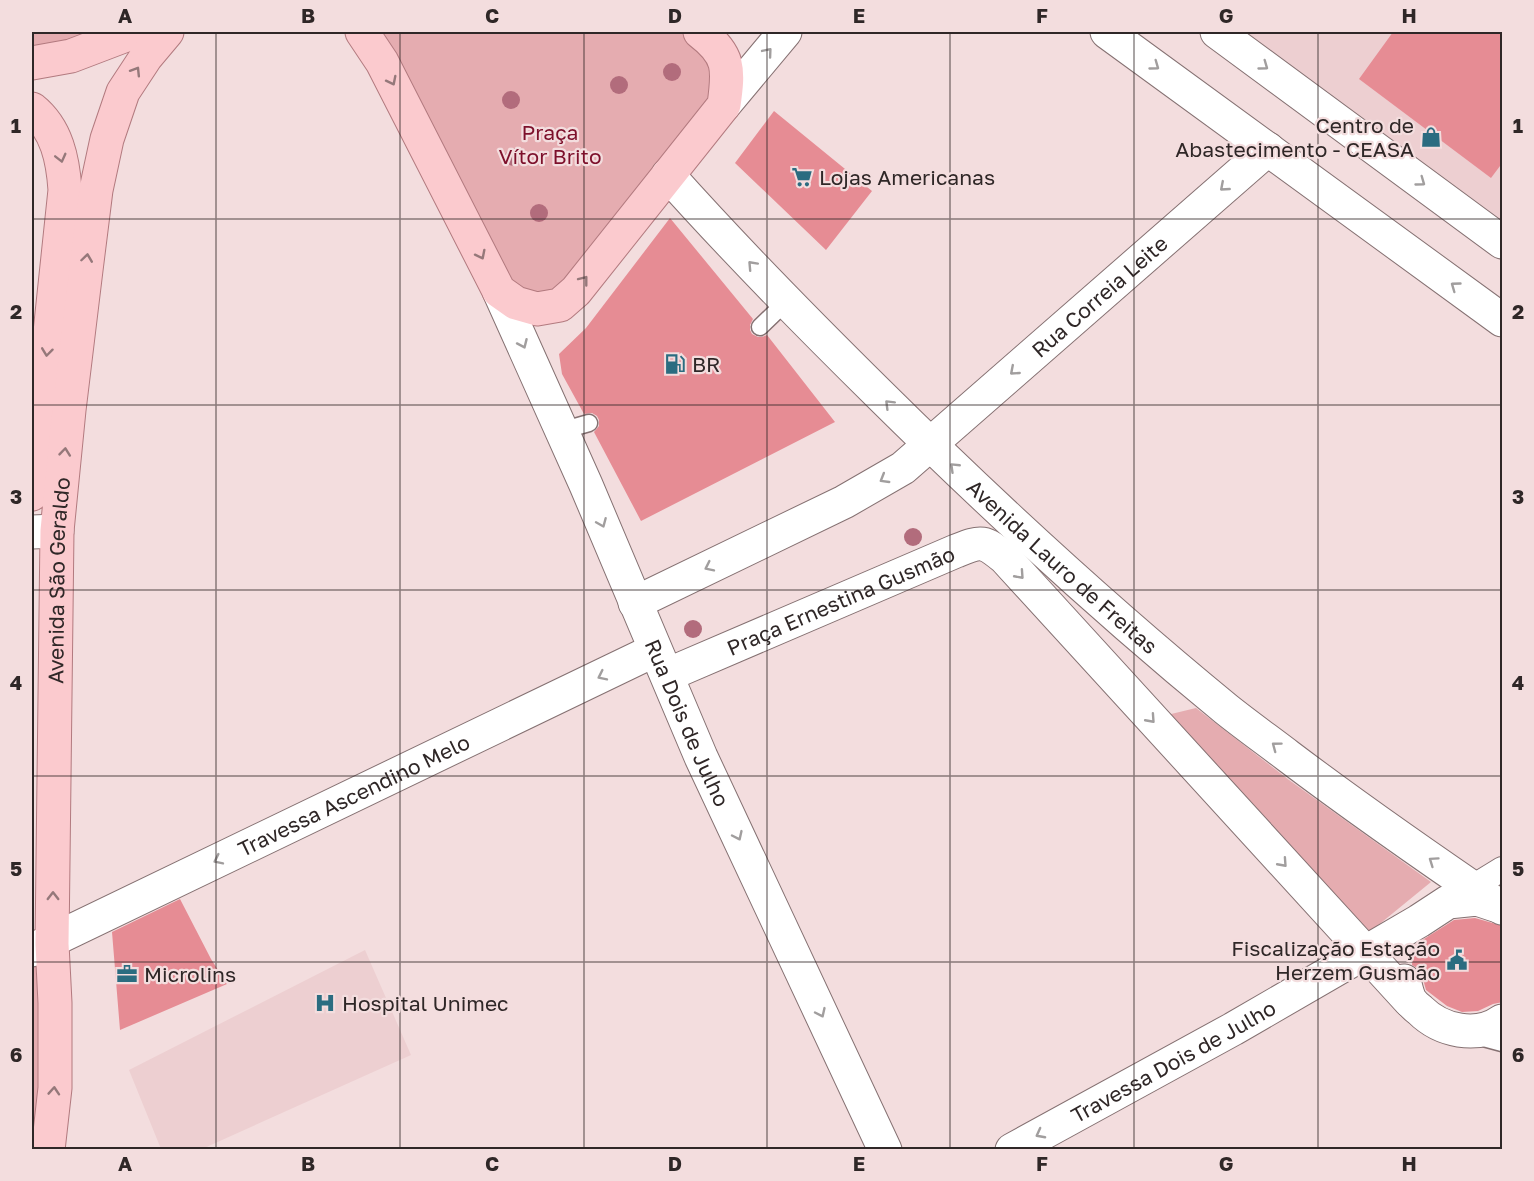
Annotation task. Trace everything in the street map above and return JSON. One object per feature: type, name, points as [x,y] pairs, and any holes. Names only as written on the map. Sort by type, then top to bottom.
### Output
[{"type":"main road","points":[[32,63],[70,56],[134,32]]},
{"type":"main road","name":"Avenida São Geraldo","points":[[48,1149],[55,1088],[55,1003],[42,945],[44,532],[69,410],[96,190],[107,139],[123,92],[146,57],[167,32]]},
{"type":"main road","points":[[362,32],[382,62],[499,291],[516,303],[537,309],[560,305],[576,291],[724,105],[728,80],[726,63],[714,42],[700,32]]},
{"type":"main road","name":"Avenida São Geraldo","points":[[32,109],[51,132],[57,144],[63,167],[64,190],[32,494]]},
{"type":"street","points":[[724,105],[785,32]]},
{"type":"street","points":[[1107,32],[1503,320]]},
{"type":"street","points":[[1217,32],[1503,242]]},
{"type":"street","name":"Rua Correia Leite","points":[[931,445],[1268,149]]},
{"type":"street","name":"Avenida Lauro de Freitas","points":[[668,176],[786,302],[931,445],[1121,620],[1227,710],[1337,793],[1501,907]]},
{"type":"street","name":"Rua Dois de Julho","points":[[499,291],[575,427],[586,485],[701,757],[885,1149]]},
{"type":"street","points":[[635,603],[844,502],[903,468],[931,445]]},
{"type":"street","name":"Praça Ernestina Gusmão","points":[[661,663],[974,544],[984,536],[990,524],[994,505]]},
{"type":"street","name":"Avenida Lauro de Freitas","points":[[974,544],[984,543],[1005,558],[1410,1001],[1427,1017],[1455,1030]]},
{"type":"street","name":"Travessa Ascendino Melo","points":[[42,945],[661,663]]},
{"type":"street","points":[[1471,888],[1503,869]]},
{"type":"street","name":"Travessa Dois de Julho","points":[[1012,1149],[1140,1080],[1366,952],[1448,902],[1478,900],[1501,907]]},
{"type":"street","points":[[1410,1001],[1402,967],[1408,937],[1419,921]]},
{"type":"street","points":[[1455,1030],[1477,1031],[1503,1021]]},
{"type":"lane","points":[[760,327],[786,302]]},
{"type":"lane","points":[[1455,1030],[1503,1043]]},
{"type":"shaded area","name":"Centro de Abastecimento - CEASA","points":[[1217,32],[1502,32],[1502,242]]},
{"type":"shaded area","name":"Hospital Unimec","points":[[365,950],[411,1055],[202,1149],[161,1149],[129,1070]]},
{"type":"green space","points":[[32,32],[134,32],[32,63]]},
{"type":"green space","name":"Praça Vítor Brito","points":[[362,32],[700,32],[728,80],[576,291],[516,303]]},
{"type":"green space","points":[[1196,708],[1289,780],[1431,882],[1360,940],[1167,715]]},
{"type":"green space","points":[[53,940],[48,1149],[32,1150],[32,950]]},
{"type":"building","points":[[1393,32],[1503,32],[1503,162],[1491,178],[1359,79]]},
{"type":"building","name":"Lojas Americanas","points":[[774,111],[872,191],[826,250],[735,163]]},
{"type":"building","name":"BR","points":[[670,218],[753,319],[750,325],[752,334],[758,337],[767,335],[835,422],[641,521],[594,432],[599,426],[599,420],[592,413],[584,414],[562,374],[559,354],[586,328]]},
{"type":"building","points":[[180,899],[211,959],[227,984],[120,1030],[112,932]]},
{"type":"building","name":"Fiscalização Estação Herzem Gusmão","points":[[1475,918],[1503,926],[1503,1002],[1478,1011],[1462,1012],[1447,1006],[1426,990],[1422,975],[1412,965],[1413,953],[1416,944],[1454,920]]},
{"type":"place","name":"Centro de Abastecimento - CEASA","points":[[1431,137]]},
{"type":"place","name":"Lojas Americanas","points":[[802,177]]},
{"type":"place","name":"BR","points":[[675,364]]},
{"type":"place","name":"Fiscalização Estação Herzem Gusmão","points":[[1457,960]]},
{"type":"place","name":"Microlins","points":[[127,974]]},
{"type":"place","name":"Hospital Unimec","points":[[325,1003]]}]
